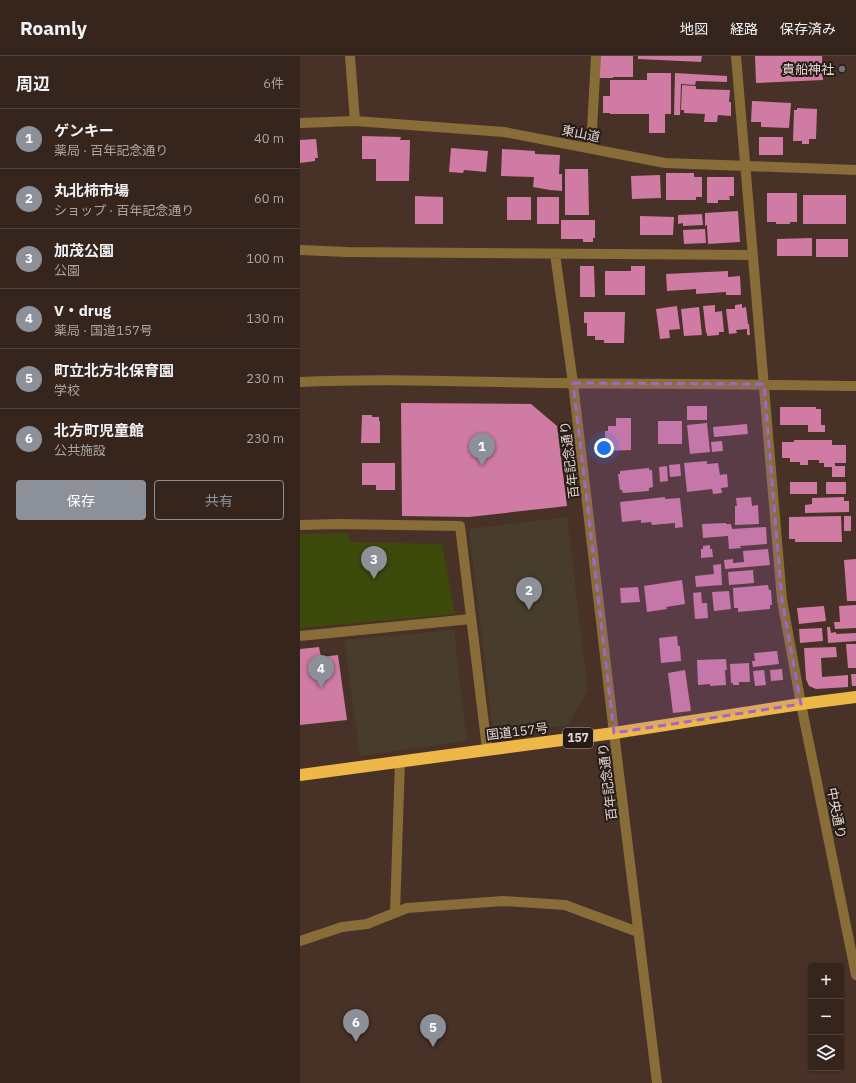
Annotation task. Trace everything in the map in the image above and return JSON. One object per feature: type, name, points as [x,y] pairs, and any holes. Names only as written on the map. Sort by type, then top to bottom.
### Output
[{"type":"highway","name":"国道157号","points":[[300,775],[614,733],[856,697]]},
{"type":"street","points":[[350,56],[355,122]]},
{"type":"street","points":[[591,148],[596,56]]},
{"type":"street","name":"中央通り","points":[[736,56],[782,600],[801,704],[856,974]]},
{"type":"street","name":"東山道","points":[[300,123],[355,122],[504,132],[665,163],[856,170]]},
{"type":"street","points":[[300,250],[752,255]]},
{"type":"street","name":"百年記念通り","points":[[555,254],[573,383],[657,1083]]},
{"type":"street","points":[[300,382],[345,380],[856,386]]},
{"type":"street","points":[[300,525],[337,524],[460,526],[487,749]]},
{"type":"street","points":[[300,636],[471,619]]},
{"type":"street","points":[[395,913],[400,761]]},
{"type":"street","points":[[300,941],[342,927],[367,924],[407,908],[503,901],[565,905],[638,932]]},
{"type":"highlighted area","points":[[573,383],[764,384],[782,600],[801,704],[614,733]]},
{"type":"shaded area","points":[[567,517],[588,691],[568,725],[500,737],[493,731],[469,529]]},
{"type":"shaded area","points":[[454,630],[467,741],[360,756],[344,640]]},
{"type":"green space","points":[[348,533],[349,542],[442,544],[455,614],[300,628],[300,534]]},
{"type":"building","points":[[599,56],[633,56],[633,77],[599,78]]},
{"type":"building","points":[[638,56],[702,56],[701,62],[638,59]]},
{"type":"building","points":[[755,56],[822,56],[823,80],[756,83]]},
{"type":"building","points":[[647,73],[671,73],[671,114],[665,114],[665,133],[649,133],[649,114],[603,113],[603,96],[610,96],[610,80],[647,80]]},
{"type":"building","points":[[675,73],[727,76],[727,82],[696,81],[695,85],[681,84],[680,115],[674,115]]},
{"type":"building","points":[[682,85],[696,86],[696,89],[730,90],[729,102],[731,102],[731,116],[718,115],[717,122],[704,122],[705,114],[684,113],[684,110],[681,110]]},
{"type":"building","points":[[752,101],[791,103],[789,128],[761,127],[761,122],[751,122]]},
{"type":"building","points":[[797,108],[817,109],[816,139],[809,139],[809,144],[802,144],[802,141],[793,141],[794,110],[797,110]]},
{"type":"building","points":[[362,136],[401,137],[400,140],[410,140],[409,181],[376,181],[376,159],[362,159]]},
{"type":"building","points":[[759,137],[783,137],[783,155],[759,155]]},
{"type":"building","points":[[316,139],[318,158],[315,158],[315,161],[300,163],[300,140]]},
{"type":"building","points":[[451,148],[488,151],[486,172],[464,170],[463,173],[449,172]]},
{"type":"building","points":[[502,149],[535,151],[535,154],[560,155],[559,174],[562,174],[562,191],[533,187],[534,177],[501,176]]},
{"type":"building","points":[[565,169],[588,169],[589,215],[565,215]]},
{"type":"building","points":[[666,173],[694,173],[694,177],[702,177],[702,197],[696,197],[696,200],[666,200]]},
{"type":"building","points":[[660,175],[661,198],[632,199],[631,176]]},
{"type":"building","points":[[707,177],[734,177],[734,196],[729,196],[730,200],[718,200],[718,203],[707,203]]},
{"type":"building","points":[[767,193],[797,193],[797,222],[790,222],[790,224],[776,224],[776,222],[767,222]]},
{"type":"building","points":[[803,195],[846,195],[846,224],[803,224]]},
{"type":"building","points":[[415,196],[443,197],[443,224],[415,224]]},
{"type":"building","points":[[507,197],[531,197],[531,220],[507,220]]},
{"type":"building","points":[[537,197],[559,197],[559,224],[537,224]]},
{"type":"building","points":[[738,211],[740,242],[708,244],[707,225],[705,226],[705,213]]},
{"type":"building","points":[[702,214],[703,225],[683,226],[683,223],[678,224],[678,215]]},
{"type":"building","points":[[640,216],[674,217],[673,235],[640,235]]},
{"type":"building","points":[[561,220],[595,220],[595,238],[593,238],[593,242],[583,242],[583,239],[561,239]]},
{"type":"building","points":[[705,229],[706,243],[684,244],[683,230]]},
{"type":"building","points":[[812,238],[812,256],[777,256],[777,239]]},
{"type":"building","points":[[816,239],[848,239],[848,257],[816,257]]},
{"type":"building","points":[[580,266],[594,266],[595,297],[580,297]]},
{"type":"building","points":[[631,266],[645,266],[645,295],[605,295],[605,271],[631,271]]},
{"type":"building","points":[[728,271],[728,277],[740,276],[741,295],[726,295],[726,292],[696,294],[696,289],[667,291],[666,274]]},
{"type":"building","points":[[742,304],[742,308],[746,307],[750,335],[747,335],[747,329],[736,330],[737,333],[729,334],[726,309],[735,309],[735,305]]},
{"type":"building","points":[[715,305],[715,312],[722,311],[724,332],[719,332],[719,335],[707,336],[703,306]]},
{"type":"building","points":[[677,306],[680,329],[669,330],[670,338],[660,339],[656,309]]},
{"type":"building","points":[[699,307],[702,335],[684,336],[681,309]]},
{"type":"building","points":[[584,312],[625,312],[624,343],[604,343],[604,340],[595,340],[595,336],[587,336],[587,323],[584,323]]},
{"type":"building","points":[[401,403],[531,404],[557,426],[567,506],[469,517],[402,516]]},
{"type":"building","points":[[687,406],[707,406],[707,420],[687,420]]},
{"type":"building","points":[[780,407],[816,407],[816,409],[821,409],[821,425],[825,425],[825,432],[808,432],[808,425],[780,425]]},
{"type":"building","points":[[362,415],[379,417],[380,443],[361,443]]},
{"type":"building","points":[[616,418],[631,418],[631,450],[605,451],[605,431],[608,431],[608,426],[616,426]]},
{"type":"building","points":[[658,421],[682,421],[682,444],[658,444]]},
{"type":"building","points":[[707,423],[710,452],[690,454],[687,425]]},
{"type":"building","points":[[747,424],[748,434],[714,437],[713,427]]},
{"type":"building","points":[[794,440],[832,440],[832,445],[846,445],[846,463],[835,463],[835,466],[845,466],[845,477],[832,477],[832,467],[824,467],[824,463],[819,463],[819,460],[808,460],[808,465],[800,465],[800,462],[790,462],[790,458],[782,458],[782,442],[794,442]]},
{"type":"building","points":[[722,441],[723,451],[712,452],[711,442]]},
{"type":"building","points":[[707,461],[707,464],[718,463],[720,475],[727,474],[728,487],[721,488],[722,493],[713,494],[712,489],[687,492],[684,463]]},
{"type":"building","points":[[362,463],[395,463],[395,490],[376,490],[376,485],[362,485]]},
{"type":"building","points":[[680,464],[681,476],[670,477],[669,465]]},
{"type":"building","points":[[667,466],[668,481],[660,482],[659,467]]},
{"type":"building","points":[[649,468],[649,470],[652,470],[653,487],[649,488],[649,491],[623,493],[622,490],[620,490],[618,474],[620,474],[620,471]]},
{"type":"building","points":[[790,482],[817,482],[817,494],[790,494]]},
{"type":"building","points":[[826,482],[846,482],[846,494],[826,494]]},
{"type":"building","points":[[665,497],[665,499],[680,498],[683,527],[675,528],[675,523],[652,525],[651,522],[641,523],[641,520],[622,522],[620,502]]},
{"type":"building","points":[[751,497],[752,506],[758,505],[759,524],[735,525],[735,506],[737,506],[736,498]]},
{"type":"building","points":[[844,497],[844,501],[849,501],[849,512],[805,513],[805,505],[812,504],[812,498]]},
{"type":"building","points":[[841,516],[842,542],[795,542],[795,539],[789,539],[789,517]]},
{"type":"building","points":[[844,516],[851,516],[851,531],[844,531]]},
{"type":"building","points":[[702,524],[731,524],[732,529],[766,527],[767,544],[740,546],[741,548],[729,549],[728,536],[703,538]]},
{"type":"building","points":[[710,545],[713,557],[701,558],[701,549],[703,549],[703,546]]},
{"type":"building","points":[[768,549],[770,565],[725,569],[724,560],[733,559],[733,563],[744,562],[743,551]]},
{"type":"building","points":[[856,559],[856,601],[847,601],[844,560]]},
{"type":"building","points":[[721,564],[722,585],[696,587],[695,576],[714,574],[713,565]]},
{"type":"building","points":[[753,570],[754,583],[729,585],[728,572]]},
{"type":"building","points":[[682,580],[685,604],[647,612],[644,586]]},
{"type":"building","points":[[768,585],[769,590],[771,590],[772,605],[770,605],[770,609],[738,612],[738,608],[734,608],[733,588]]},
{"type":"building","points":[[638,587],[640,602],[621,603],[620,588]]},
{"type":"building","points":[[729,591],[731,609],[714,611],[712,592]]},
{"type":"building","points":[[701,592],[702,603],[707,603],[708,618],[695,619],[693,593]]},
{"type":"building","points":[[856,605],[856,628],[835,629],[834,622],[840,622],[839,606]]},
{"type":"building","points":[[824,606],[826,621],[799,624],[797,608]]},
{"type":"building","points":[[827,627],[830,627],[831,633],[856,633],[856,641],[828,643]]},
{"type":"building","points":[[822,628],[823,641],[800,643],[799,629]]},
{"type":"building","points":[[677,636],[678,646],[680,646],[681,661],[661,663],[659,638]]},
{"type":"building","points":[[846,644],[856,644],[856,668],[848,668]]},
{"type":"building","points":[[319,647],[321,657],[338,655],[347,720],[300,725],[300,649]]},
{"type":"building","points":[[836,647],[837,657],[821,658],[822,677],[848,675],[848,687],[816,689],[809,686],[806,679],[804,648]]},
{"type":"building","points":[[777,651],[779,664],[753,667],[752,661],[755,661],[754,653]]},
{"type":"building","points":[[726,659],[726,685],[698,685],[697,660]]},
{"type":"building","points":[[749,663],[750,682],[739,682],[739,685],[733,685],[733,683],[731,683],[730,664]]},
{"type":"building","points":[[782,669],[783,680],[771,681],[770,670]]},
{"type":"building","points":[[685,670],[691,711],[673,713],[668,673]]},
{"type":"building","points":[[764,670],[766,685],[755,686],[753,671]]},
{"type":"building","points":[[851,674],[856,674],[856,686],[852,686]]},
{"type":"place","name":"貴船神社","points":[[842,69]]},
{"type":"place","name":"ゲンキー","points":[[482,466]]},
{"type":"place","name":"加茂公園","points":[[374,579]]},
{"type":"place","name":"丸北柿市場","points":[[529,610]]},
{"type":"place","name":"V・drug","points":[[321,688]]},
{"type":"place","name":"北方町児童館","points":[[356,1042]]},
{"type":"place","name":"町立北方北保育園","points":[[433,1047]]}]
